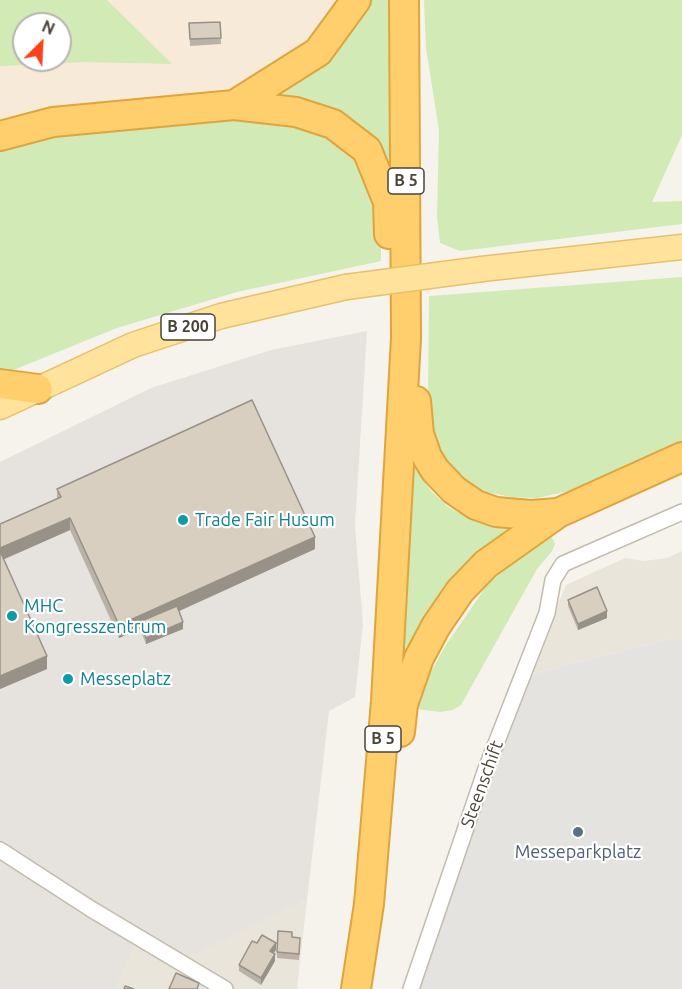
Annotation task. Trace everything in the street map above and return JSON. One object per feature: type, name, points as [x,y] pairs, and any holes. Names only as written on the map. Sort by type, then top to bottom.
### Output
[{"type":"highway","points":[[234,105],[318,52],[356,0]]},
{"type":"highway","name":"B 5","points":[[356,989],[369,904],[386,701],[405,338],[404,0]]},
{"type":"highway","points":[[0,136],[53,122],[234,105],[296,112],[333,124],[367,150],[388,202],[392,313],[405,338]]},
{"type":"highway","points":[[406,305],[417,321],[416,415],[419,434],[435,470],[454,490],[476,505],[496,512],[531,515],[558,513]]},
{"type":"highway","points":[[0,384],[38,389]]},
{"type":"highway","points":[[369,904],[381,877],[403,704],[419,658],[436,626],[460,591],[486,564],[558,513],[682,458]]},
{"type":"main road","name":"B 200","points":[[0,407],[133,345],[199,323],[346,287],[482,268],[682,247]]},
{"type":"street","name":"Steenschift","points":[[411,989],[486,769],[547,613],[553,580],[563,564],[682,512]]},
{"type":"street","points":[[0,850],[91,909],[225,989]]},
{"type":"shaded area","points":[[0,0],[350,0],[315,48],[238,95],[0,129]]},
{"type":"shaded area","points":[[367,331],[355,526],[363,624],[355,697],[329,711],[307,900],[172,966],[135,946],[116,989],[0,989],[0,462],[151,388],[271,350]]},
{"type":"shaded area","points":[[682,551],[682,641],[675,638],[529,675],[566,585],[625,558],[644,561],[667,558]]},
{"type":"shaded area","name":"Messeparkplatz","points":[[675,638],[682,641],[682,989],[419,989],[529,675]]},
{"type":"shaded area","points":[[307,900],[297,989],[116,989],[135,946],[173,965]]},
{"type":"green space","points":[[0,0],[107,0],[172,64],[72,63],[72,12],[12,12],[12,65],[0,66]]},
{"type":"green space","points":[[362,0],[392,0],[396,202],[370,145],[248,101]]},
{"type":"green space","points":[[424,0],[682,0],[682,135],[652,202],[682,201],[682,224],[460,251],[440,243],[437,217],[439,130],[426,48]]},
{"type":"green space","points":[[230,115],[293,118],[361,155],[381,206],[381,261],[237,292],[117,328],[6,373],[0,372],[0,145],[54,131]]},
{"type":"green space","points":[[682,277],[682,446],[591,486],[538,498],[511,497],[486,492],[456,473],[444,459],[431,431],[428,397],[429,296]]},
{"type":"green space","points":[[412,453],[421,477],[432,492],[448,507],[476,522],[492,527],[515,529],[455,575],[412,639],[397,679]]},
{"type":"green space","points":[[552,537],[555,544],[552,551],[537,569],[461,705],[453,710],[440,712],[417,709],[430,674],[444,648],[487,585],[518,557]]},
{"type":"building","points":[[220,22],[221,38],[190,39],[189,23]]},
{"type":"building","name":"Trade Fair Husum","points":[[252,400],[315,537],[119,625],[70,518],[0,548],[0,524],[61,497],[57,489]]},
{"type":"building","name":"MHC Kongresszentrum","points":[[0,551],[47,656],[0,676]]},
{"type":"building","points":[[597,587],[607,611],[578,624],[568,600]]},
{"type":"building","points":[[177,606],[183,622],[146,638],[139,622]]},
{"type":"building","points":[[278,931],[292,932],[292,937],[300,938],[299,954],[277,952]]},
{"type":"building","points":[[262,935],[276,943],[270,951],[275,954],[261,978],[239,965],[252,941],[257,943]]},
{"type":"building","points":[[176,973],[199,983],[197,989],[169,989]]},
{"type":"place","name":"Trade Fair Husum","points":[[183,520]]},
{"type":"place","name":"MHC Kongresszentrum","points":[[12,616]]},
{"type":"place","name":"Messeplatz","points":[[68,679]]},
{"type":"place","name":"Messeparkplatz","points":[[578,832]]}]
